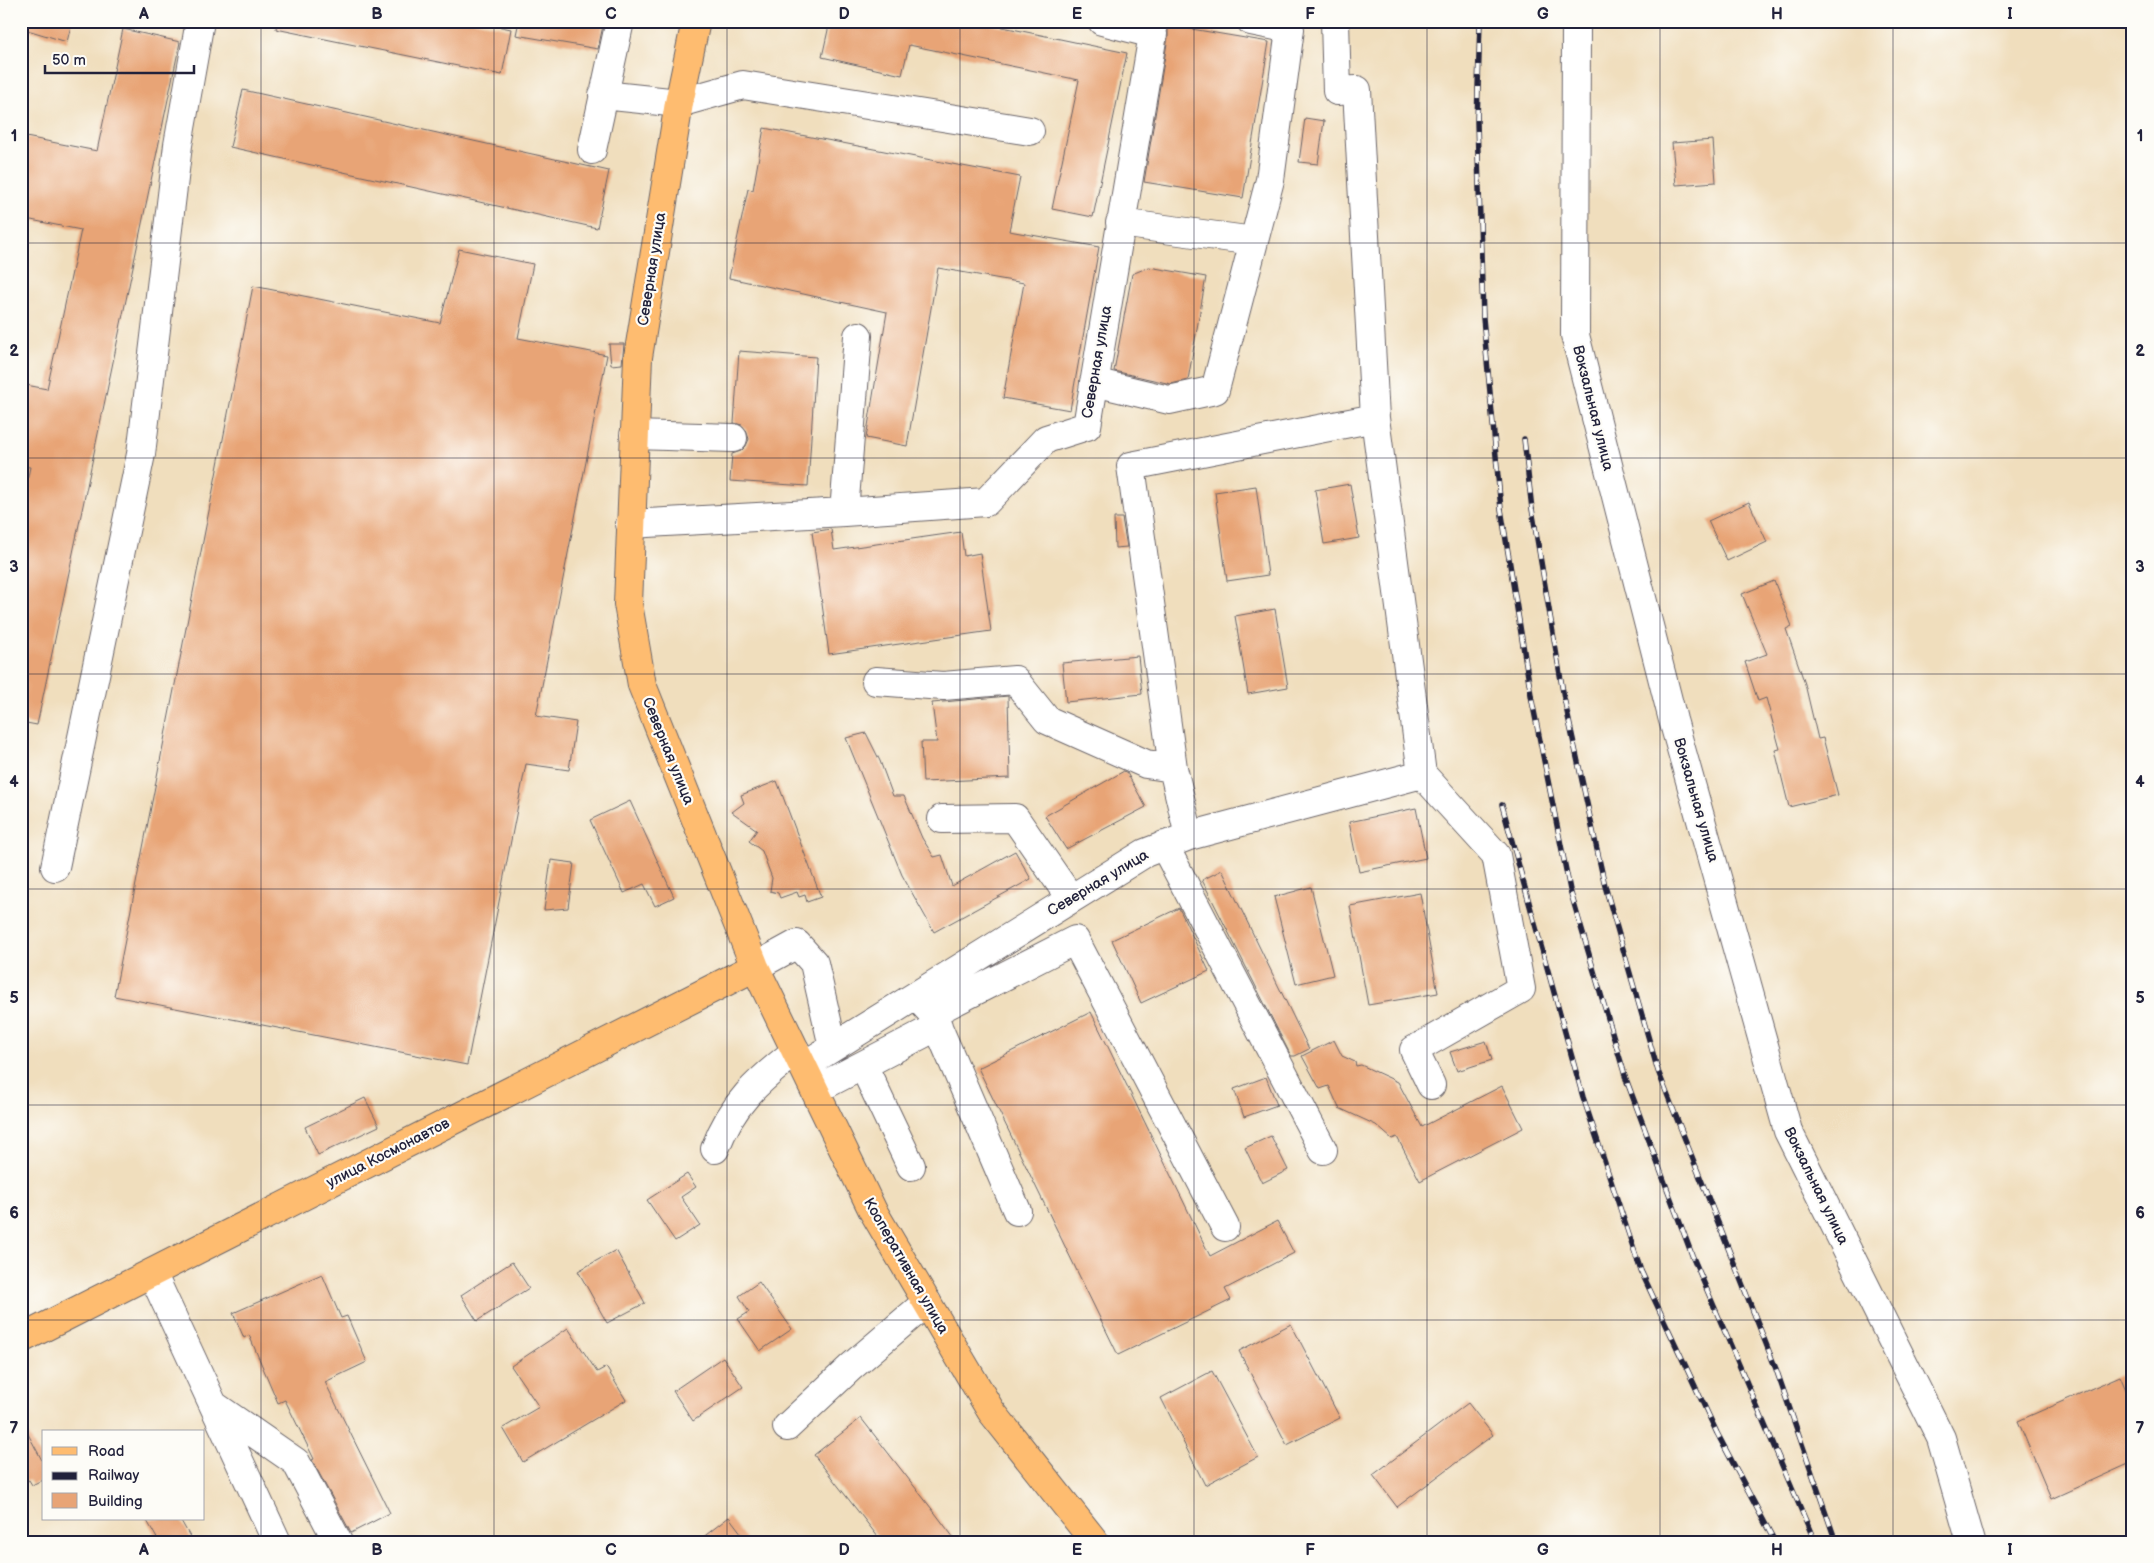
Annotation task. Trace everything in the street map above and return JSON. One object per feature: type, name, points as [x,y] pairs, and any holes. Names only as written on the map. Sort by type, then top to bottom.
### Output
[{"type":"main road","name":"Северная улица","points":[[696,21],[679,103],[638,357],[628,604],[642,685],[755,967]]},
{"type":"main road","name":"Кооперативная улица","points":[[755,967],[873,1211],[991,1411],[1095,1542]]},
{"type":"main road","name":"улица Космонавтов","points":[[21,1339],[755,967]]},
{"type":"street","points":[[55,868],[141,454],[178,145],[200,21]]},
{"type":"street","points":[[592,150],[620,21]]},
{"type":"street","points":[[1102,21],[1154,28]]},
{"type":"street","points":[[1094,382],[1169,400],[1215,390],[1270,180],[1290,29],[1251,21]]},
{"type":"street","points":[[1335,21],[1337,91],[1357,90],[1375,418],[1422,774],[1496,855],[1521,989],[1414,1050],[1431,1085]]},
{"type":"street","name":"Вокзальная улица","points":[[1576,21],[1575,335],[1673,720],[1788,1131],[1941,1438],[1971,1542]]},
{"type":"street","name":"Северная улица","points":[[630,524],[986,502],[1046,439],[1086,426],[1154,28]]},
{"type":"street","points":[[603,95],[679,103],[743,85],[1030,131]]},
{"type":"street","points":[[1120,223],[1254,241]]},
{"type":"street","points":[[844,512],[858,336]]},
{"type":"street","points":[[1323,1150],[1176,841],[1173,768],[1131,466],[1375,418]]},
{"type":"street","points":[[634,435],[733,438]]},
{"type":"street","points":[[876,681],[943,686],[1015,680],[1047,720],[1146,764],[1173,768]]},
{"type":"street","name":"Северная улица","points":[[716,1150],[723,1127],[743,1099],[760,1080],[799,1058],[929,1011],[1071,898],[1145,852],[1176,841],[1422,774]]},
{"type":"street","points":[[942,819],[1015,818],[1071,898]]},
{"type":"street","points":[[815,1090],[863,1065],[929,1011],[1075,940],[1225,1227]]},
{"type":"street","points":[[755,967],[797,944],[814,963],[833,1047]]},
{"type":"street","points":[[929,1011],[1017,1211]]},
{"type":"street","points":[[863,1065],[911,1166]]},
{"type":"street","points":[[152,1273],[277,1542]]},
{"type":"street","points":[[787,1428],[850,1366],[927,1302]]},
{"type":"street","points":[[214,1405],[296,1462],[338,1542]]},
{"type":"building","points":[[21,21],[72,21],[67,42],[21,28]]},
{"type":"building","points":[[277,21],[473,21],[511,29],[502,75],[276,29]]},
{"type":"building","points":[[519,21],[604,21],[598,49],[516,35]]},
{"type":"building","points":[[830,21],[903,21],[920,25],[920,21],[974,21],[1127,53],[1093,217],[1052,209],[1079,80],[909,45],[902,75],[822,57]]},
{"type":"building","points":[[1168,25],[1269,42],[1243,198],[1144,182],[1168,37]]},
{"type":"building","points":[[123,29],[180,42],[37,725],[21,722],[21,510],[30,467],[21,466],[21,384],[47,389],[81,230],[21,218],[21,136],[97,151]]},
{"type":"building","points":[[243,90],[609,171],[597,228],[230,147]]},
{"type":"building","points":[[1305,118],[1324,121],[1318,164],[1299,162]]},
{"type":"building","points":[[764,128],[1020,177],[1009,231],[1099,247],[1070,410],[1003,398],[1024,283],[938,268],[907,446],[866,438],[887,312],[729,278],[748,189],[753,190]]},
{"type":"building","points":[[1713,140],[1716,182],[1676,185],[1672,143]]},
{"type":"building","points":[[459,249],[533,264],[518,338],[607,355],[536,716],[576,722],[569,770],[526,764],[467,1065],[114,996],[253,286],[440,323]]},
{"type":"building","points":[[1149,267],[1206,277],[1188,380],[1171,384],[1114,371],[1132,274]]},
{"type":"building","points":[[609,344],[624,344],[622,364],[611,365]]},
{"type":"building","points":[[739,351],[816,357],[808,486],[730,481],[732,454],[741,451],[749,439],[742,425],[734,423]]},
{"type":"building","points":[[1350,484],[1359,538],[1324,544],[1315,490]]},
{"type":"building","points":[[1256,486],[1268,575],[1227,581],[1215,492]]},
{"type":"building","points":[[1749,502],[1767,542],[1727,561],[1708,521]]},
{"type":"building","points":[[1114,518],[1122,518],[1127,547],[1115,548]]},
{"type":"building","points":[[831,529],[834,550],[961,532],[964,556],[980,553],[991,631],[829,654],[812,532]]},
{"type":"building","points":[[1774,581],[1792,626],[1786,629],[1805,684],[1818,739],[1823,738],[1838,795],[1789,807],[1775,750],[1780,749],[1766,698],[1758,701],[1745,662],[1767,654],[1742,594]]},
{"type":"building","points":[[1275,609],[1288,687],[1248,694],[1235,616]]},
{"type":"building","points":[[1138,656],[1142,694],[1066,702],[1062,663]]},
{"type":"building","points":[[1008,696],[1010,778],[923,782],[921,742],[937,742],[932,703]]},
{"type":"building","points":[[866,733],[880,761],[893,796],[904,796],[922,838],[934,857],[942,855],[952,886],[1015,851],[1031,879],[934,932],[902,875],[846,738]]},
{"type":"building","points":[[1124,771],[1127,773],[1146,807],[1066,849],[1045,816]]},
{"type":"building","points":[[777,781],[821,897],[807,902],[805,895],[799,897],[797,892],[780,898],[778,893],[770,891],[772,878],[762,851],[749,841],[757,830],[732,812],[744,803],[741,795]]},
{"type":"building","points":[[630,801],[674,897],[655,906],[644,884],[624,893],[590,820]]},
{"type":"building","points":[[1416,808],[1426,858],[1359,872],[1349,822]]},
{"type":"building","points":[[551,860],[574,863],[568,908],[544,910]]},
{"type":"building","points":[[1222,870],[1309,1049],[1295,1056],[1291,1056],[1202,880]]},
{"type":"building","points":[[1311,887],[1333,975],[1296,984],[1274,897]]},
{"type":"building","points":[[1420,893],[1438,993],[1368,1005],[1350,906]]},
{"type":"building","points":[[1179,908],[1209,971],[1141,1003],[1112,940]]},
{"type":"building","points":[[1091,1012],[1210,1256],[1277,1221],[1294,1253],[1225,1289],[1231,1300],[1118,1355],[978,1068]]},
{"type":"building","points":[[1334,1040],[1342,1056],[1355,1062],[1356,1066],[1361,1065],[1398,1082],[1422,1127],[1502,1086],[1523,1128],[1420,1181],[1397,1137],[1392,1139],[1376,1125],[1339,1108],[1329,1086],[1320,1089],[1302,1056]]},
{"type":"building","points":[[1486,1041],[1492,1060],[1457,1071],[1450,1052]]},
{"type":"building","points":[[1266,1077],[1277,1105],[1244,1117],[1234,1089]]},
{"type":"building","points":[[365,1098],[379,1126],[318,1155],[305,1127]]},
{"type":"building","points":[[1271,1136],[1288,1170],[1262,1183],[1245,1148]]},
{"type":"building","points":[[687,1174],[696,1187],[681,1197],[700,1225],[675,1241],[647,1200]]},
{"type":"building","points":[[616,1250],[645,1303],[607,1323],[578,1271]]},
{"type":"building","points":[[512,1262],[529,1288],[477,1321],[461,1295]]},
{"type":"building","points":[[322,1274],[341,1318],[347,1316],[367,1362],[325,1382],[390,1513],[351,1533],[312,1460],[314,1459],[285,1400],[278,1403],[249,1335],[244,1338],[233,1313]]},
{"type":"building","points":[[759,1282],[792,1329],[760,1351],[738,1319],[749,1312],[739,1296]]},
{"type":"building","points":[[1291,1324],[1340,1418],[1287,1445],[1239,1351]]},
{"type":"building","points":[[568,1328],[597,1372],[606,1367],[626,1400],[523,1462],[503,1428],[539,1407],[511,1366]]},
{"type":"building","points":[[723,1357],[743,1387],[693,1421],[673,1391]]},
{"type":"building","points":[[1212,1371],[1258,1457],[1205,1485],[1161,1398]]},
{"type":"building","points":[[2120,1376],[2133,1406],[2133,1462],[2051,1499],[2018,1421]]},
{"type":"building","points":[[1468,1403],[1493,1435],[1397,1507],[1373,1475]]},
{"type":"building","points":[[861,1418],[957,1542],[882,1542],[814,1455]]},
{"type":"building","points":[[21,1421],[42,1460],[42,1480],[32,1485],[29,1480],[21,1484]]},
{"type":"building","points":[[729,1517],[748,1542],[697,1542]]},
{"type":"building","points":[[147,1520],[181,1520],[193,1542],[159,1542]]},
{"type":"railway","points":[[1480,21],[1477,122],[1483,318],[1501,509],[1532,701],[1570,890],[1626,1079],[1692,1255],[1815,1542]]},
{"type":"railway","points":[[1524,439],[1532,509],[1564,698],[1605,886],[1658,1071],[1776,1369],[1836,1542]]},
{"type":"railway","points":[[1502,805],[1583,1097],[1641,1271],[1717,1433],[1775,1542]]}]
